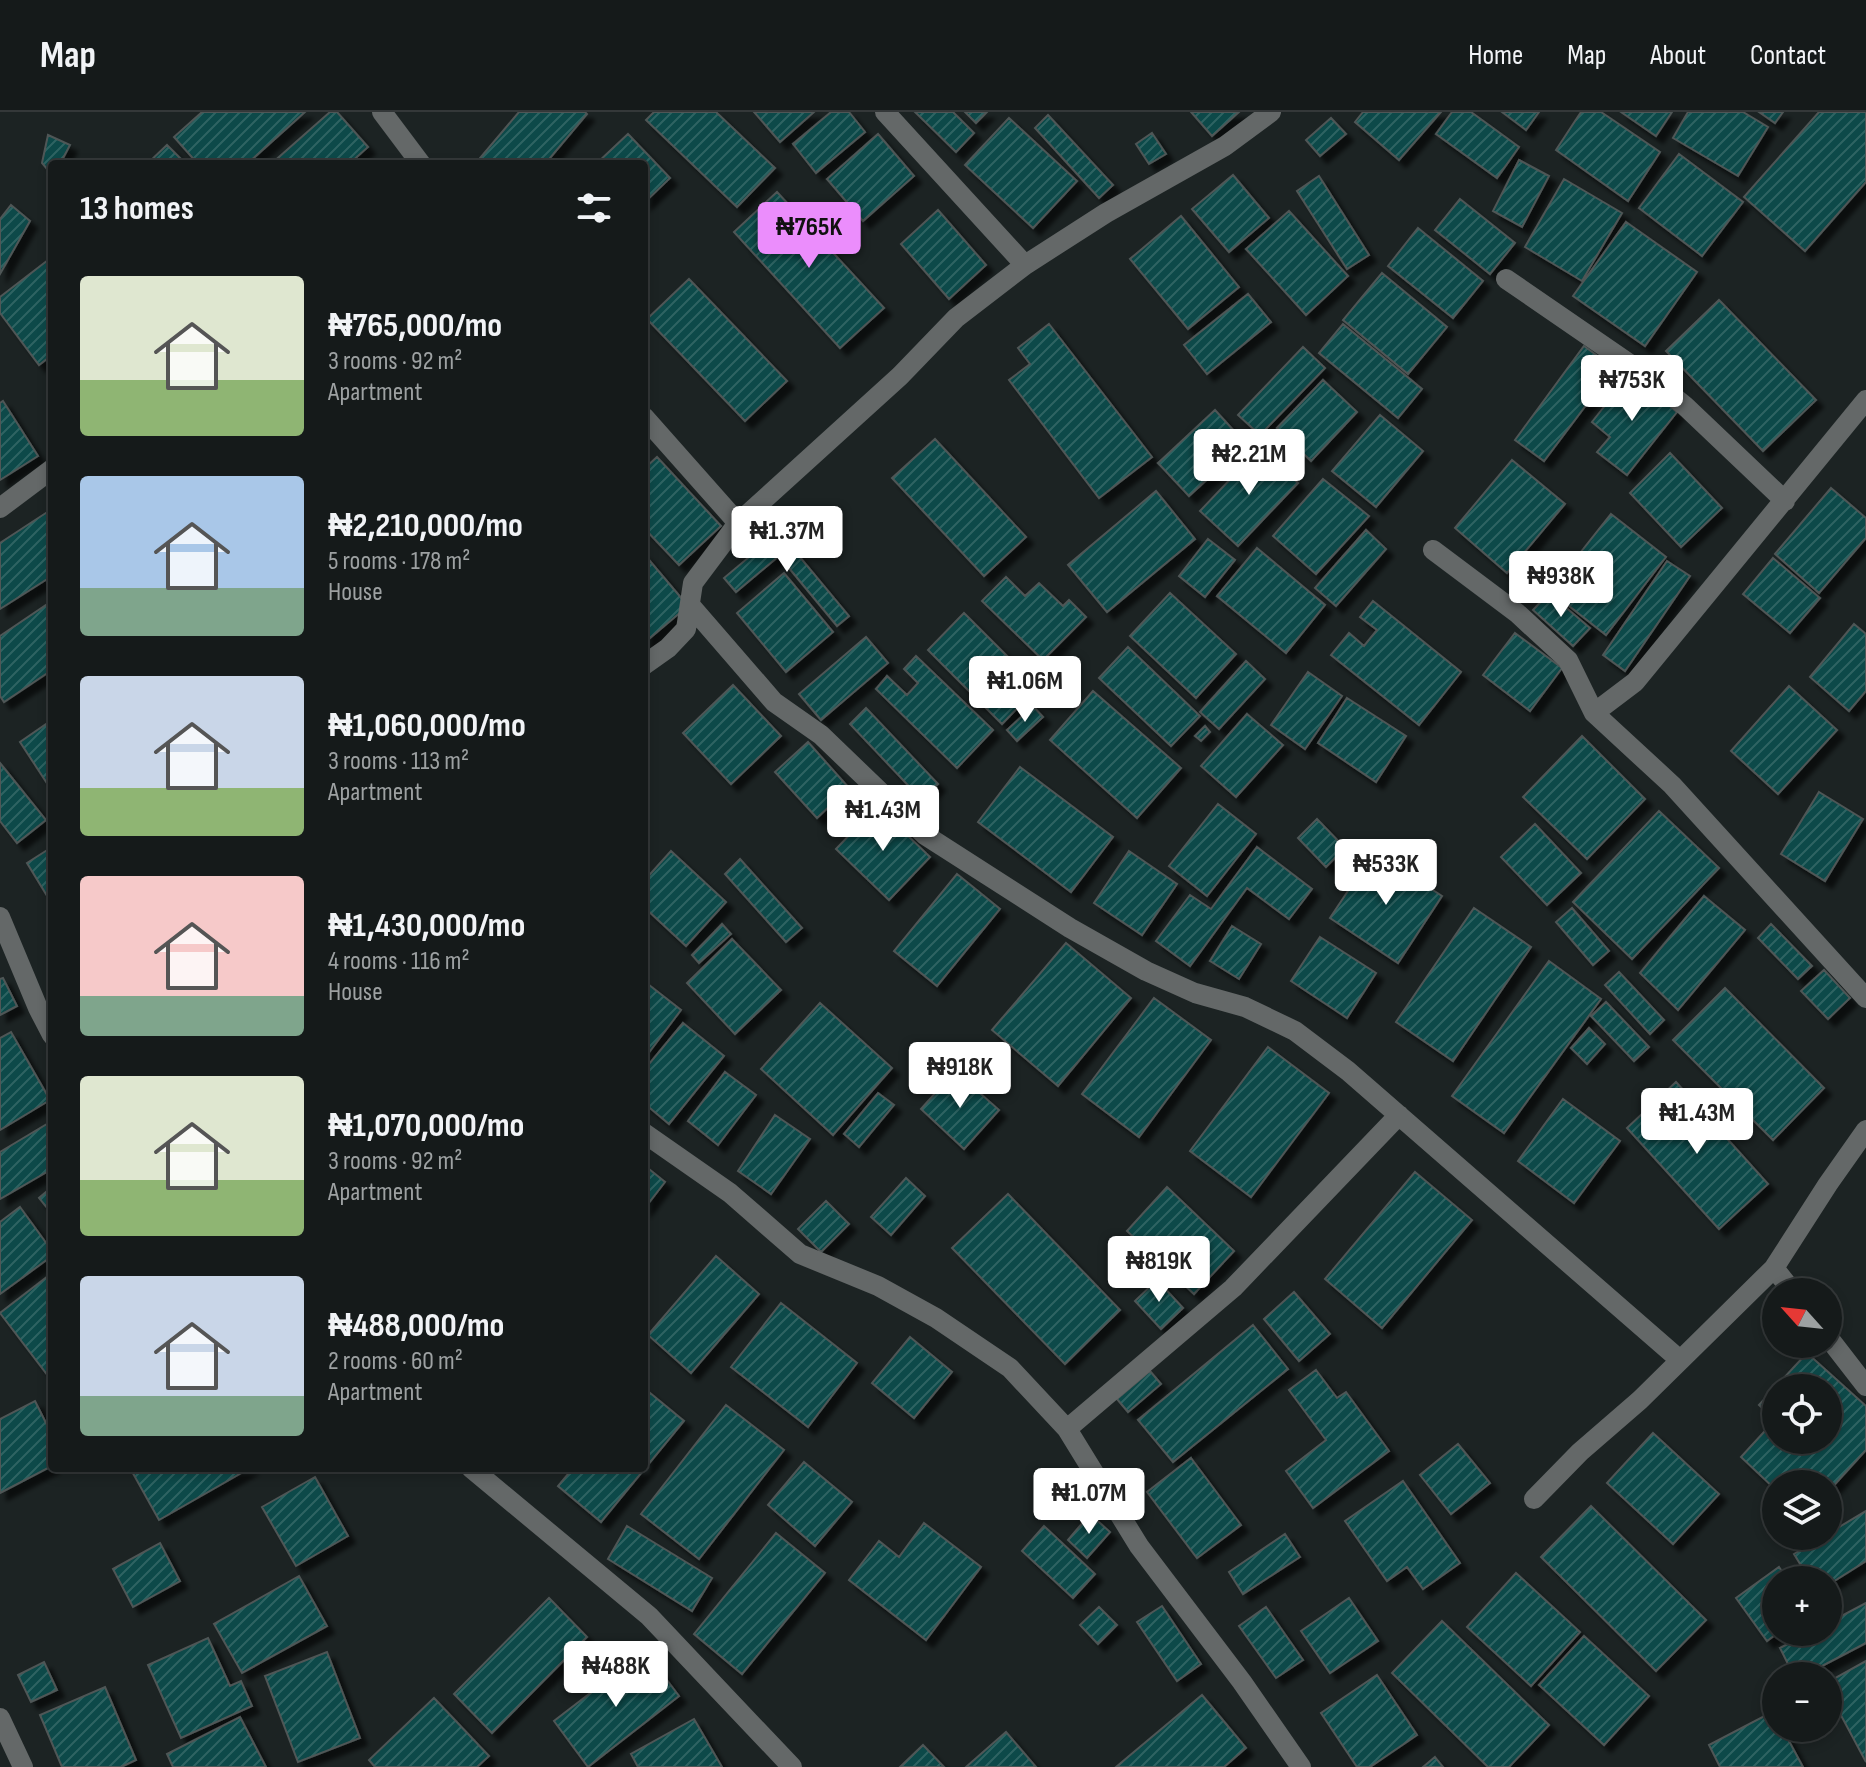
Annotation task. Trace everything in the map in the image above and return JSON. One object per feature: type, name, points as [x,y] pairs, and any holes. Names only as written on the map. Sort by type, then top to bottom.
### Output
[{"type":"street","points":[[382,112],[418,160]]},
{"type":"street","points":[[885,112],[1025,265]]},
{"type":"street","points":[[648,662],[668,648],[686,629],[693,583],[738,523],[900,376],[956,318],[1025,265],[1106,213],[1225,146],[1271,112]]},
{"type":"street","points":[[1506,279],[1653,380],[1685,406],[1785,501]]},
{"type":"street","points":[[1594,713],[1635,682],[1866,400]]},
{"type":"street","points":[[648,422],[738,523]]},
{"type":"street","points":[[0,508],[48,472]]},
{"type":"street","points":[[1433,550],[1517,613],[1568,660],[1594,713],[1672,785],[1866,998]]},
{"type":"street","points":[[690,605],[774,702],[821,735],[925,835],[1070,928],[1146,971],[1195,993],[1245,1007],[1295,1031],[1399,1115],[1680,1360]]},
{"type":"street","points":[[0,917],[45,1003]]},
{"type":"street","points":[[1067,1429],[1233,1288],[1399,1115]]},
{"type":"street","points":[[1534,1499],[1774,1268],[1866,1130]]},
{"type":"street","points":[[648,1136],[730,1193],[800,1254],[901,1299],[936,1318],[1010,1368],[1067,1429],[1139,1546],[1242,1682],[1301,1767]]},
{"type":"street","points":[[1774,1268],[1782,1278]]},
{"type":"street","points":[[1842,1355],[1866,1386]]},
{"type":"street","points":[[476,1472],[649,1616],[792,1767]]},
{"type":"street","points":[[0,1718],[23,1767]]},
{"type":"building","points":[[202,112],[305,112],[251,160],[194,160],[174,137]]},
{"type":"building","points":[[330,112],[337,112],[368,147],[353,160],[276,160]]},
{"type":"building","points":[[519,112],[587,114],[548,160],[478,160]]},
{"type":"building","points":[[654,112],[716,112],[775,168],[737,207],[646,120]]},
{"type":"building","points":[[754,112],[814,112],[780,142]]},
{"type":"building","points":[[831,112],[849,112],[865,132],[816,173],[793,144]]},
{"type":"building","points":[[915,112],[953,112],[974,133],[956,152]]},
{"type":"building","points":[[965,112],[987,112],[976,123]]},
{"type":"building","points":[[1191,112],[1239,112],[1212,136]]},
{"type":"building","points":[[1363,112],[1441,112],[1399,160],[1355,122]]},
{"type":"building","points":[[1452,112],[1471,112],[1519,147],[1497,178],[1436,134]]},
{"type":"building","points":[[1502,112],[1539,112],[1526,130]]},
{"type":"building","points":[[1581,112],[1601,112],[1660,152],[1628,201],[1556,150]]},
{"type":"building","points":[[1621,112],[1672,112],[1656,136]]},
{"type":"building","points":[[1688,112],[1743,112],[1768,127],[1738,176],[1673,138]]},
{"type":"building","points":[[1759,112],[1783,112],[1775,123]]},
{"type":"building","points":[[1819,112],[1866,112],[1866,182],[1805,251],[1744,197]]},
{"type":"building","points":[[1048,115],[1113,185],[1099,198],[1035,128]]},
{"type":"building","points":[[1009,118],[1077,181],[1033,228],[965,165]]},
{"type":"building","points":[[1331,118],[1346,134],[1320,156],[1306,140]]},
{"type":"building","points":[[1152,133],[1166,154],[1149,164],[1136,144]]},
{"type":"building","points":[[628,134],[670,178],[648,199],[648,160],[600,160]]},
{"type":"building","points":[[878,134],[914,176],[863,221],[827,179]]},
{"type":"building","points":[[48,135],[70,145],[62,160],[48,160],[48,170],[42,163]]},
{"type":"building","points":[[167,145],[182,160],[151,160]]},
{"type":"building","points":[[1679,154],[1743,202],[1702,256],[1639,208]]},
{"type":"building","points":[[1519,160],[1549,176],[1522,227],[1493,211]]},
{"type":"building","points":[[1233,175],[1269,218],[1229,252],[1192,209]]},
{"type":"building","points":[[1319,176],[1369,255],[1347,269],[1297,191]]},
{"type":"building","points":[[1564,179],[1622,213],[1582,281],[1525,247]]},
{"type":"building","points":[[777,192],[884,308],[840,348],[734,232]]},
{"type":"building","points":[[1460,199],[1515,243],[1490,274],[1435,230]]},
{"type":"building","points":[[11,205],[30,221],[0,274],[0,219]]},
{"type":"building","points":[[938,210],[986,265],[949,299],[901,244]]},
{"type":"building","points":[[1289,211],[1348,276],[1306,315],[1246,249]]},
{"type":"building","points":[[1181,216],[1239,287],[1188,329],[1130,259]]},
{"type":"building","points":[[1626,222],[1697,272],[1645,346],[1573,296]]},
{"type":"building","points":[[1418,228],[1483,281],[1453,318],[1388,266]]},
{"type":"building","points":[[48,260],[48,358],[39,365],[0,313],[0,297]]},
{"type":"building","points":[[1382,273],[1447,327],[1408,374],[1343,320]]},
{"type":"building","points":[[689,279],[787,381],[745,421],[648,318]]},
{"type":"building","points":[[1248,294],[1271,322],[1207,374],[1184,345]]},
{"type":"building","points":[[1719,300],[1816,400],[1763,451],[1666,351]]},
{"type":"building","points":[[1049,324],[1152,457],[1099,498],[1009,380],[1030,364],[1018,348]]},
{"type":"building","points":[[1343,324],[1422,389],[1398,418],[1319,353]]},
{"type":"building","points":[[1584,346],[1614,368],[1544,461],[1515,440]]},
{"type":"building","points":[[1303,347],[1325,368],[1260,435],[1238,415]]},
{"type":"building","points":[[1630,374],[1677,412],[1627,475],[1597,452],[1610,437],[1592,422]]},
{"type":"building","points":[[1323,380],[1357,412],[1311,461],[1277,428]]},
{"type":"building","points":[[3,401],[38,456],[0,480],[0,403]]},
{"type":"building","points":[[1215,410],[1246,444],[1189,496],[1158,463]]},
{"type":"building","points":[[1380,415],[1423,451],[1376,507],[1332,471]]},
{"type":"building","points":[[935,439],[1026,537],[984,576],[892,478]]},
{"type":"building","points":[[1261,447],[1298,483],[1238,546],[1200,511]]},
{"type":"building","points":[[1670,453],[1722,508],[1681,547],[1630,493]]},
{"type":"building","points":[[657,457],[721,526],[679,565],[648,532],[648,465]]},
{"type":"building","points":[[1512,460],[1565,504],[1507,573],[1455,528]]},
{"type":"building","points":[[1323,479],[1369,516],[1316,574],[1273,536]]},
{"type":"building","points":[[1831,488],[1866,518],[1866,538],[1819,593],[1775,554]]},
{"type":"building","points":[[1156,491],[1195,539],[1107,612],[1068,565]]},
{"type":"building","points":[[48,512],[48,579],[0,609],[0,543]]},
{"type":"building","points":[[1611,514],[1666,557],[1606,635],[1550,591]]},
{"type":"building","points":[[1366,530],[1386,549],[1336,606],[1315,588]]},
{"type":"building","points":[[779,532],[849,616],[837,626],[779,556],[736,592],[724,578]]},
{"type":"building","points":[[1208,539],[1235,560],[1205,597],[1179,576]]},
{"type":"building","points":[[1257,548],[1325,605],[1286,653],[1217,596]]},
{"type":"building","points":[[1773,558],[1820,598],[1790,633],[1743,594]]},
{"type":"building","points":[[648,559],[688,606],[648,640]]},
{"type":"building","points":[[1667,561],[1690,576],[1625,671],[1603,655]]},
{"type":"building","points":[[784,573],[833,632],[786,672],[737,613]]},
{"type":"building","points":[[1006,577],[1025,596],[1039,583],[1063,606],[1069,600],[1086,617],[1043,660],[982,601]]},
{"type":"building","points":[[1170,593],[1236,654],[1196,698],[1130,636]]},
{"type":"building","points":[[1549,593],[1590,628],[1573,646],[1533,610]]},
{"type":"building","points":[[1373,601],[1461,672],[1419,725],[1331,655],[1349,633],[1364,646],[1377,630],[1360,617]]},
{"type":"building","points":[[48,604],[48,673],[4,702],[0,696],[0,636]]},
{"type":"building","points":[[964,613],[1038,687],[1002,724],[928,650]]},
{"type":"building","points":[[1854,624],[1866,634],[1866,691],[1849,711],[1810,677]]},
{"type":"building","points":[[1515,633],[1562,668],[1530,711],[1483,675]]},
{"type":"building","points":[[866,637],[888,663],[821,720],[799,694]]},
{"type":"building","points":[[1128,647],[1200,716],[1171,746],[1099,678]]},
{"type":"building","points":[[916,656],[993,730],[957,768],[876,689],[887,676],[907,695],[918,683],[904,669]]},
{"type":"building","points":[[1246,661],[1265,679],[1219,729],[1200,712]]},
{"type":"building","points":[[1308,672],[1342,696],[1305,749],[1271,725]]},
{"type":"building","points":[[733,685],[781,736],[731,784],[683,733]]},
{"type":"building","points":[[1789,686],[1837,730],[1778,794],[1731,751]]},
{"type":"building","points":[[1093,691],[1181,768],[1137,818],[1050,740]]},
{"type":"building","points":[[1347,698],[1406,736],[1376,782],[1318,743]]},
{"type":"building","points":[[1033,706],[1043,717],[1017,741],[1007,730]]},
{"type":"building","points":[[866,708],[938,784],[922,800],[850,724]]},
{"type":"building","points":[[1247,714],[1283,745],[1236,797],[1201,766]]},
{"type":"building","points":[[48,723],[48,785],[20,742]]},
{"type":"building","points":[[1205,726],[1210,732],[1201,741],[1195,736]]},
{"type":"building","points":[[1582,736],[1645,799],[1587,859],[1523,797]]},
{"type":"building","points":[[808,742],[849,788],[817,818],[775,772]]},
{"type":"building","points":[[0,763],[46,820],[17,843],[0,821]]},
{"type":"building","points":[[1020,767],[1113,837],[1071,892],[978,822]]},
{"type":"building","points":[[1819,792],[1863,819],[1825,881],[1781,854]]},
{"type":"building","points":[[1218,804],[1256,834],[1207,896],[1169,866]]},
{"type":"building","points":[[877,806],[930,857],[889,900],[836,849]]},
{"type":"building","points":[[1659,811],[1719,868],[1632,959],[1573,902]]},
{"type":"building","points":[[1317,819],[1345,848],[1326,867],[1298,838]]},
{"type":"building","points":[[1535,824],[1581,873],[1547,905],[1501,857]]},
{"type":"building","points":[[1257,847],[1312,889],[1289,919],[1247,888],[1190,966],[1156,941],[1190,895],[1211,909]]},
{"type":"building","points":[[48,850],[48,897],[27,863]]},
{"type":"building","points":[[671,851],[726,902],[686,946],[648,911],[648,877]]},
{"type":"building","points":[[1129,851],[1177,884],[1142,935],[1094,903]]},
{"type":"building","points":[[1374,852],[1442,896],[1398,963],[1330,918]]},
{"type":"building","points":[[740,859],[802,928],[786,942],[725,874]]},
{"type":"building","points":[[957,874],[1000,909],[937,986],[894,951]]},
{"type":"building","points":[[1704,896],[1745,930],[1678,1010],[1640,973]]},
{"type":"building","points":[[1474,908],[1531,947],[1453,1061],[1396,1022]]},
{"type":"building","points":[[1572,908],[1609,951],[1593,965],[1556,922]]},
{"type":"building","points":[[722,924],[731,934],[699,963],[692,955]]},
{"type":"building","points":[[1771,924],[1812,966],[1798,979],[1758,938]]},
{"type":"building","points":[[1232,926],[1261,944],[1239,979],[1210,961]]},
{"type":"building","points":[[1320,937],[1376,973],[1347,1018],[1291,981]]},
{"type":"building","points":[[732,939],[781,990],[735,1034],[687,983]]},
{"type":"building","points":[[1066,943],[1131,998],[1058,1086],[992,1030]]},
{"type":"building","points":[[1549,961],[1601,999],[1504,1133],[1452,1096]]},
{"type":"building","points":[[1824,970],[1850,998],[1828,1019],[1801,991]]},
{"type":"building","points":[[1619,972],[1664,1020],[1650,1034],[1605,985]]},
{"type":"building","points":[[3,978],[17,1006],[0,1015],[0,979]]},
{"type":"building","points":[[648,984],[681,1010],[648,1054]]},
{"type":"building","points":[[1725,988],[1824,1088],[1773,1140],[1673,1040]]},
{"type":"building","points":[[1154,998],[1211,1040],[1139,1137],[1082,1094]]},
{"type":"building","points":[[1606,1002],[1649,1047],[1634,1061],[1591,1016]]},
{"type":"building","points":[[820,1003],[892,1068],[833,1135],[761,1069]]},
{"type":"building","points":[[683,1023],[724,1056],[669,1124],[648,1106],[648,1065]]},
{"type":"building","points":[[1589,1028],[1605,1044],[1587,1064],[1571,1048]]},
{"type":"building","points":[[11,1032],[48,1101],[0,1130],[0,1038]]},
{"type":"building","points":[[1268,1047],[1329,1093],[1251,1197],[1190,1151]]},
{"type":"building","points":[[955,1071],[999,1110],[964,1149],[921,1109]]},
{"type":"building","points":[[725,1072],[756,1095],[718,1145],[688,1121]]},
{"type":"building","points":[[1676,1082],[1768,1184],[1719,1229],[1627,1128]]},
{"type":"building","points":[[878,1093],[894,1105],[859,1147],[844,1134]]},
{"type":"building","points":[[1563,1099],[1620,1141],[1574,1203],[1518,1161]]},
{"type":"building","points":[[775,1115],[810,1139],[771,1194],[738,1171]]},
{"type":"building","points":[[48,1123],[48,1171],[0,1199],[0,1152]]},
{"type":"building","points":[[648,1168],[665,1182],[648,1204]]},
{"type":"building","points":[[1415,1172],[1472,1220],[1382,1328],[1325,1279]]},
{"type":"building","points":[[906,1178],[925,1196],[891,1235],[871,1217]]},
{"type":"building","points":[[1167,1187],[1234,1251],[1194,1294],[1127,1231]]},
{"type":"building","points":[[48,1190],[48,1209],[39,1198]]},
{"type":"building","points":[[1008,1194],[1120,1310],[1065,1364],[952,1248]]},
{"type":"building","points":[[826,1201],[849,1224],[821,1252],[798,1229]]},
{"type":"building","points":[[20,1207],[48,1246],[48,1259],[0,1294],[0,1222]]},
{"type":"building","points":[[716,1256],[759,1294],[691,1373],[648,1335]]},
{"type":"building","points":[[48,1276],[48,1376],[0,1313]]},
{"type":"building","points":[[1157,1280],[1183,1308],[1161,1329],[1135,1301]]},
{"type":"building","points":[[1294,1292],[1330,1334],[1299,1361],[1264,1319]]},
{"type":"building","points":[[781,1303],[857,1363],[808,1427],[731,1367]]},
{"type":"building","points":[[1253,1325],[1288,1369],[1173,1462],[1138,1420]]},
{"type":"building","points":[[910,1337],[952,1372],[914,1418],[872,1383]]},
{"type":"building","points":[[1802,1358],[1813,1358],[1830,1374],[1788,1374]]},
{"type":"building","points":[[1316,1370],[1337,1398],[1346,1392],[1389,1451],[1313,1508],[1286,1471],[1326,1440],[1289,1390]]},
{"type":"building","points":[[1150,1371],[1161,1384],[1128,1412],[1117,1399]]},
{"type":"building","points":[[1842,1384],[1866,1406],[1866,1450],[1842,1477],[1842,1470],[1762,1470],[1762,1477],[1741,1457],[1762,1434],[1762,1454],[1842,1454]]},
{"type":"building","points":[[648,1391],[684,1421],[648,1465]]},
{"type":"building","points":[[35,1401],[48,1427],[48,1468],[0,1493],[0,1419]]},
{"type":"building","points":[[726,1405],[784,1450],[699,1559],[641,1514]]},
{"type":"building","points":[[1653,1433],[1719,1494],[1673,1544],[1607,1483]]},
{"type":"building","points":[[1458,1444],[1490,1483],[1451,1514],[1420,1475]]},
{"type":"building","points":[[1191,1458],[1241,1525],[1197,1558],[1147,1492]]},
{"type":"building","points":[[804,1462],[852,1502],[815,1546],[768,1505]]},
{"type":"building","points":[[132,1472],[243,1472],[159,1520]]},
{"type":"building","points":[[570,1472],[642,1472],[601,1522],[558,1486]]},
{"type":"building","points":[[315,1477],[348,1536],[296,1566],[262,1507]]},
{"type":"building","points":[[1403,1481],[1460,1563],[1423,1589],[1407,1567],[1387,1581],[1345,1521]]},
{"type":"building","points":[[1591,1506],[1706,1620],[1656,1671],[1541,1557]]},
{"type":"building","points":[[1866,1511],[1866,1561],[1842,1576],[1842,1566],[1801,1566],[1794,1554],[1801,1550],[1842,1550],[1842,1525]]},
{"type":"building","points":[[1090,1514],[1110,1532],[1087,1558],[1068,1540]]},
{"type":"building","points":[[924,1523],[981,1567],[926,1640],[849,1580],[879,1541],[899,1557]]},
{"type":"building","points":[[627,1526],[712,1578],[692,1611],[608,1559]]},
{"type":"building","points":[[1044,1526],[1095,1574],[1073,1598],[1022,1551]]},
{"type":"building","points":[[776,1533],[825,1573],[742,1674],[694,1634]]},
{"type":"building","points":[[1285,1534],[1300,1557],[1243,1594],[1229,1572]]},
{"type":"building","points":[[160,1543],[180,1581],[133,1607],[113,1569]]},
{"type":"building","points":[[1516,1573],[1580,1632],[1531,1686],[1467,1627]]},
{"type":"building","points":[[299,1576],[327,1626],[242,1673],[214,1624]]},
{"type":"building","points":[[1762,1579],[1762,1634],[1736,1598]]},
{"type":"building","points":[[549,1598],[587,1637],[492,1733],[454,1694]]},
{"type":"building","points":[[1349,1598],[1378,1641],[1330,1673],[1301,1631]]},
{"type":"building","points":[[1866,1603],[1866,1643],[1830,1662],[1787,1662],[1780,1648],[1784,1646],[1842,1646],[1842,1616]]},
{"type":"building","points":[[1162,1606],[1201,1664],[1177,1681],[1137,1622]]},
{"type":"building","points":[[1099,1607],[1117,1625],[1098,1644],[1080,1625]]},
{"type":"building","points":[[1266,1607],[1303,1660],[1276,1678],[1239,1626]]},
{"type":"building","points":[[1442,1621],[1549,1725],[1509,1767],[1488,1767],[1392,1673]]},
{"type":"building","points":[[1584,1636],[1649,1696],[1604,1745],[1539,1685]]},
{"type":"building","points":[[208,1638],[230,1686],[241,1681],[252,1706],[181,1738],[148,1665]]},
{"type":"building","points":[[645,1651],[679,1696],[588,1767],[554,1721]]},
{"type":"building","points":[[327,1652],[360,1738],[298,1762],[265,1676]]},
{"type":"building","points":[[1866,1661],[1866,1762],[1842,1717],[1842,1674]]},
{"type":"building","points":[[44,1662],[57,1690],[31,1702],[18,1675]]},
{"type":"building","points":[[1377,1675],[1417,1735],[1370,1767],[1357,1767],[1321,1713]]},
{"type":"building","points":[[105,1687],[136,1760],[121,1767],[62,1767],[40,1715]]},
{"type":"building","points":[[1202,1695],[1246,1748],[1224,1767],[1116,1767]]},
{"type":"building","points":[[434,1698],[489,1756],[477,1767],[375,1767],[369,1760]]},
{"type":"building","points":[[240,1717],[266,1767],[173,1767],[167,1754]]},
{"type":"building","points":[[1762,1717],[1762,1742],[1790,1742],[1803,1767],[1720,1767],[1709,1745]]},
{"type":"building","points":[[694,1719],[722,1767],[638,1767],[631,1754]]},
{"type":"building","points":[[1006,1732],[1036,1767],[966,1767]]},
{"type":"building","points":[[923,1745],[944,1767],[900,1767]]},
{"type":"building","points":[[1435,1757],[1443,1767],[1423,1767]]}]
